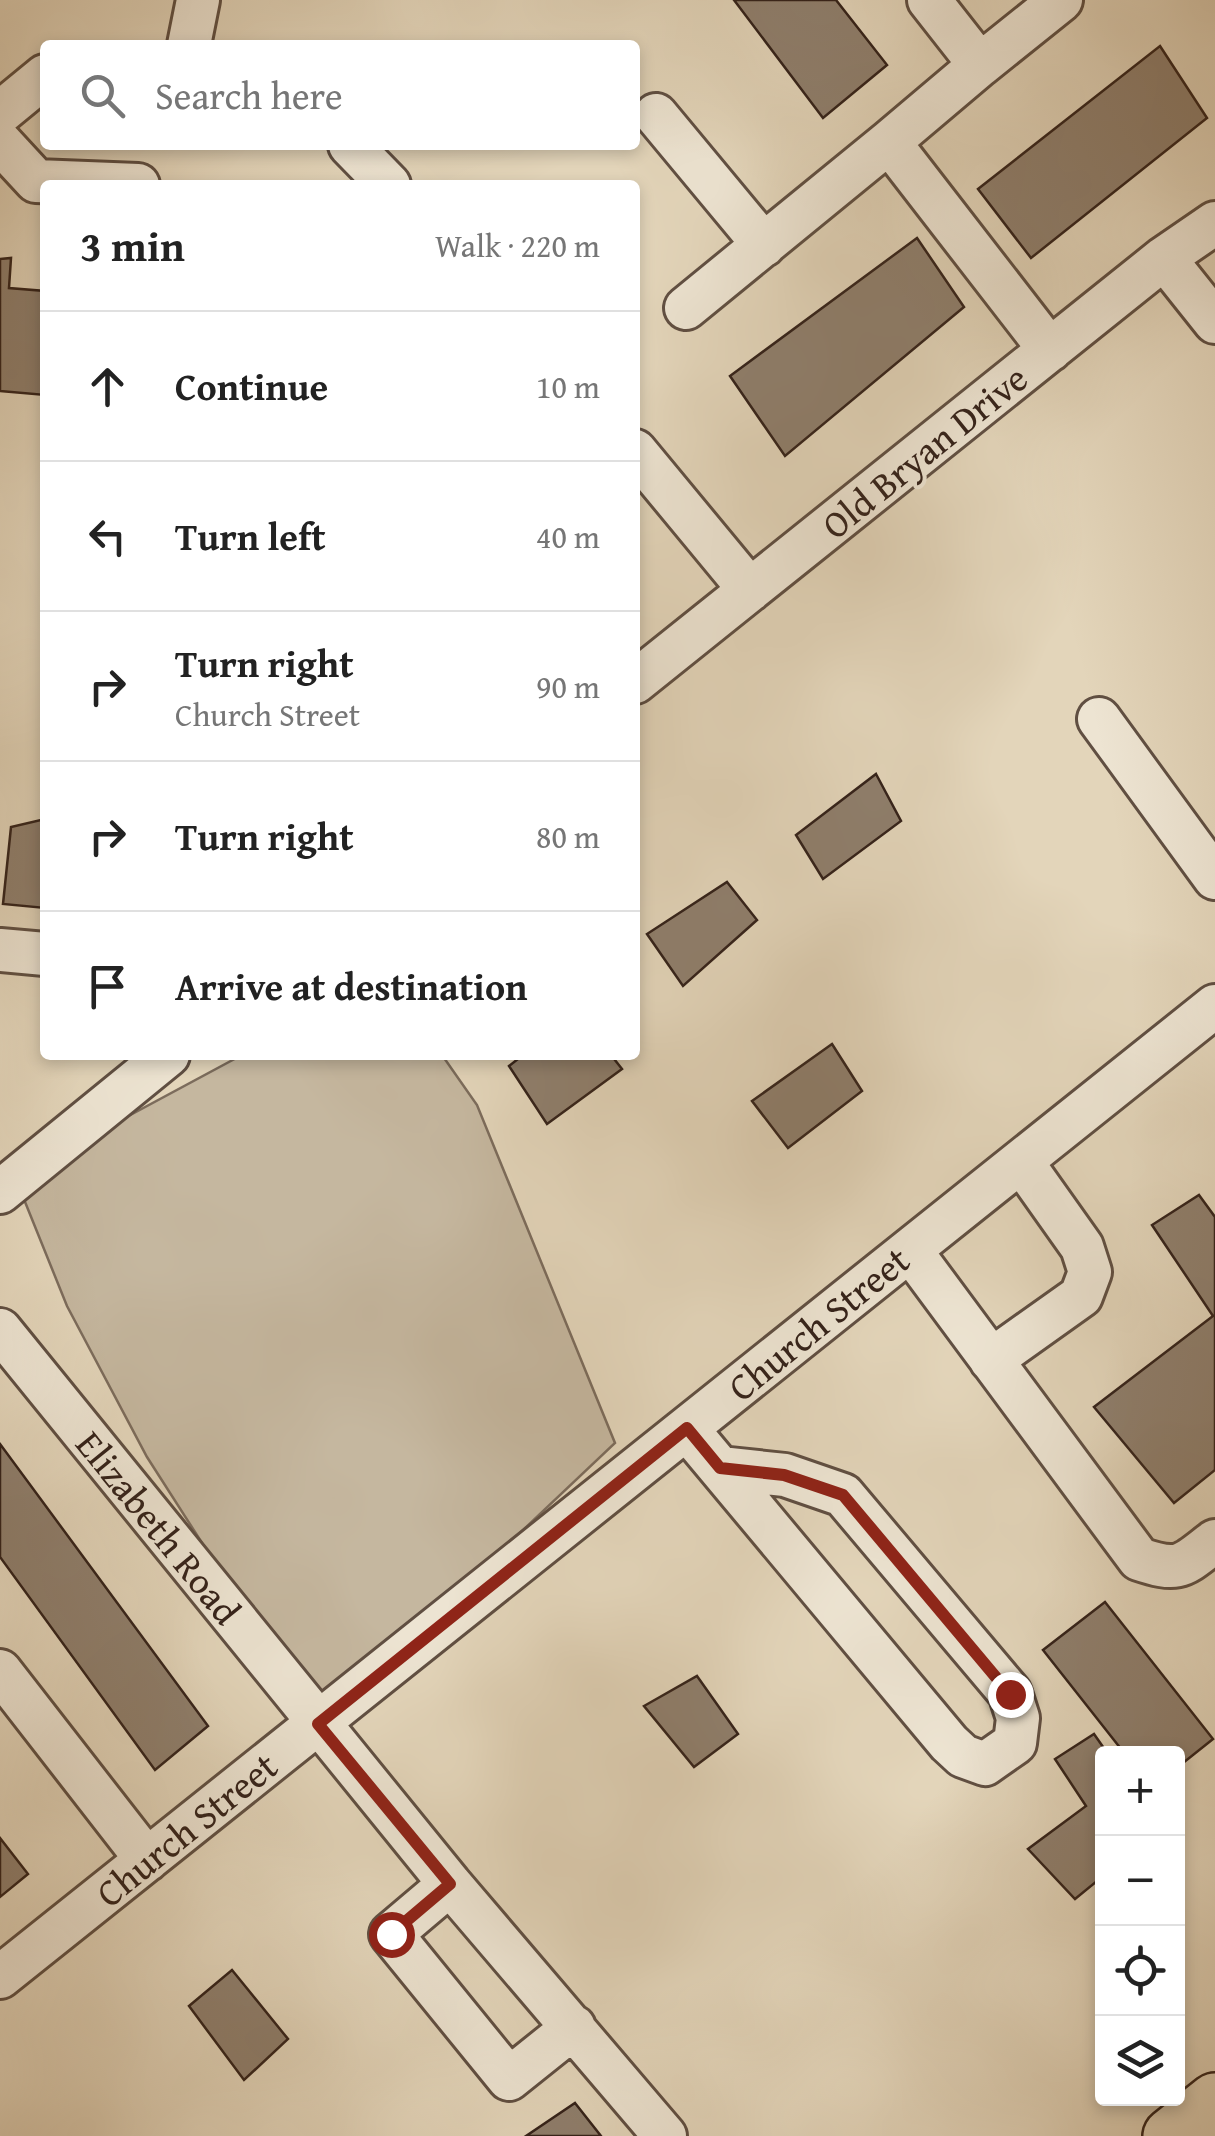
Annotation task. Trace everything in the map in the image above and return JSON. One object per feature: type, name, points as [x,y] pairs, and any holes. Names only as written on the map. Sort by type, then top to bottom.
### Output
[{"type":"highway","points":[[1171,2136],[1215,2101]]},
{"type":"street","points":[[189,40],[198,0]]},
{"type":"street","points":[[929,0],[980,65]]},
{"type":"street","points":[[686,308],[1061,0]]},
{"type":"street","points":[[0,112],[40,80]]},
{"type":"street","points":[[656,115],[764,244]]},
{"type":"street","points":[[0,142],[40,180]]},
{"type":"street","points":[[889,142],[1050,350]]},
{"type":"street","points":[[355,150],[385,180]]},
{"type":"street","name":"Old Bryan Drive","points":[[640,678],[1164,258],[1215,222]]},
{"type":"street","points":[[1164,258],[1215,322]]},
{"type":"street","points":[[640,456],[750,590]]},
{"type":"street","points":[[1099,719],[1215,878]]},
{"type":"street","points":[[0,950],[40,954]]},
{"type":"street","name":"Church Street","points":[[0,1977],[1215,1006]]},
{"type":"street","points":[[0,1192],[162,1060]]},
{"type":"street","points":[[991,1360],[1081,1296],[1090,1272],[1082,1247],[1022,1160]]},
{"type":"street","points":[[910,1250],[1139,1558],[1162,1566],[1181,1566],[1215,1541]]},
{"type":"street","name":"Elizabeth Road","points":[[0,1330],[318,1724],[664,2136]]},
{"type":"street","points":[[687,1428],[720,1468],[963,1756],[985,1764],[1015,1743],[1018,1718],[1010,1694],[843,1495],[784,1475],[720,1468]]},
{"type":"street","points":[[0,1671],[147,1860]]},
{"type":"street","points":[[450,1884],[391,1934],[509,2078],[574,2028]]},
{"type":"shaded area","points":[[233,1060],[446,1060],[477,1105],[615,1443],[318,1724],[147,1457],[67,1306],[15,1177]]},
{"type":"building","points":[[734,0],[836,0],[887,65],[823,118]]},
{"type":"building","points":[[1160,46],[1207,118],[1031,258],[978,189]]},
{"type":"building","points":[[917,238],[964,307],[785,456],[730,376]]},
{"type":"building","points":[[11,258],[9,288],[40,291],[40,395],[0,391],[0,259]]},
{"type":"building","points":[[876,774],[901,821],[823,879],[796,835]]},
{"type":"building","points":[[40,820],[40,908],[3,904],[11,827]]},
{"type":"building","points":[[727,882],[757,920],[683,986],[647,934]]},
{"type":"building","points":[[832,1044],[862,1091],[788,1148],[752,1101]]},
{"type":"building","points":[[517,1060],[615,1060],[622,1069],[547,1124],[509,1066]]},
{"type":"building","points":[[1199,1195],[1215,1217],[1215,1470],[1174,1503],[1094,1407],[1213,1316],[1152,1225]]},
{"type":"building","points":[[0,1444],[208,1726],[155,1770],[0,1557]]},
{"type":"building","points":[[1105,1602],[1213,1739],[1185,1761],[1185,1746],[1119,1746],[1043,1650]]},
{"type":"building","points":[[697,1676],[738,1734],[694,1767],[644,1706]]},
{"type":"building","points":[[1094,1734],[1102,1746],[1095,1746],[1095,1883],[1075,1899],[1028,1849],[1086,1806],[1055,1759]]},
{"type":"building","points":[[0,1838],[28,1874],[0,1897]]},
{"type":"building","points":[[232,1970],[288,2039],[244,2080],[189,2006]]},
{"type":"building","points":[[575,2103],[601,2136],[526,2136]]},
{"type":"route","points":[[391,1934],[450,1884],[318,1724],[687,1428],[720,1468],[784,1475],[843,1495],[1010,1694]]}]
